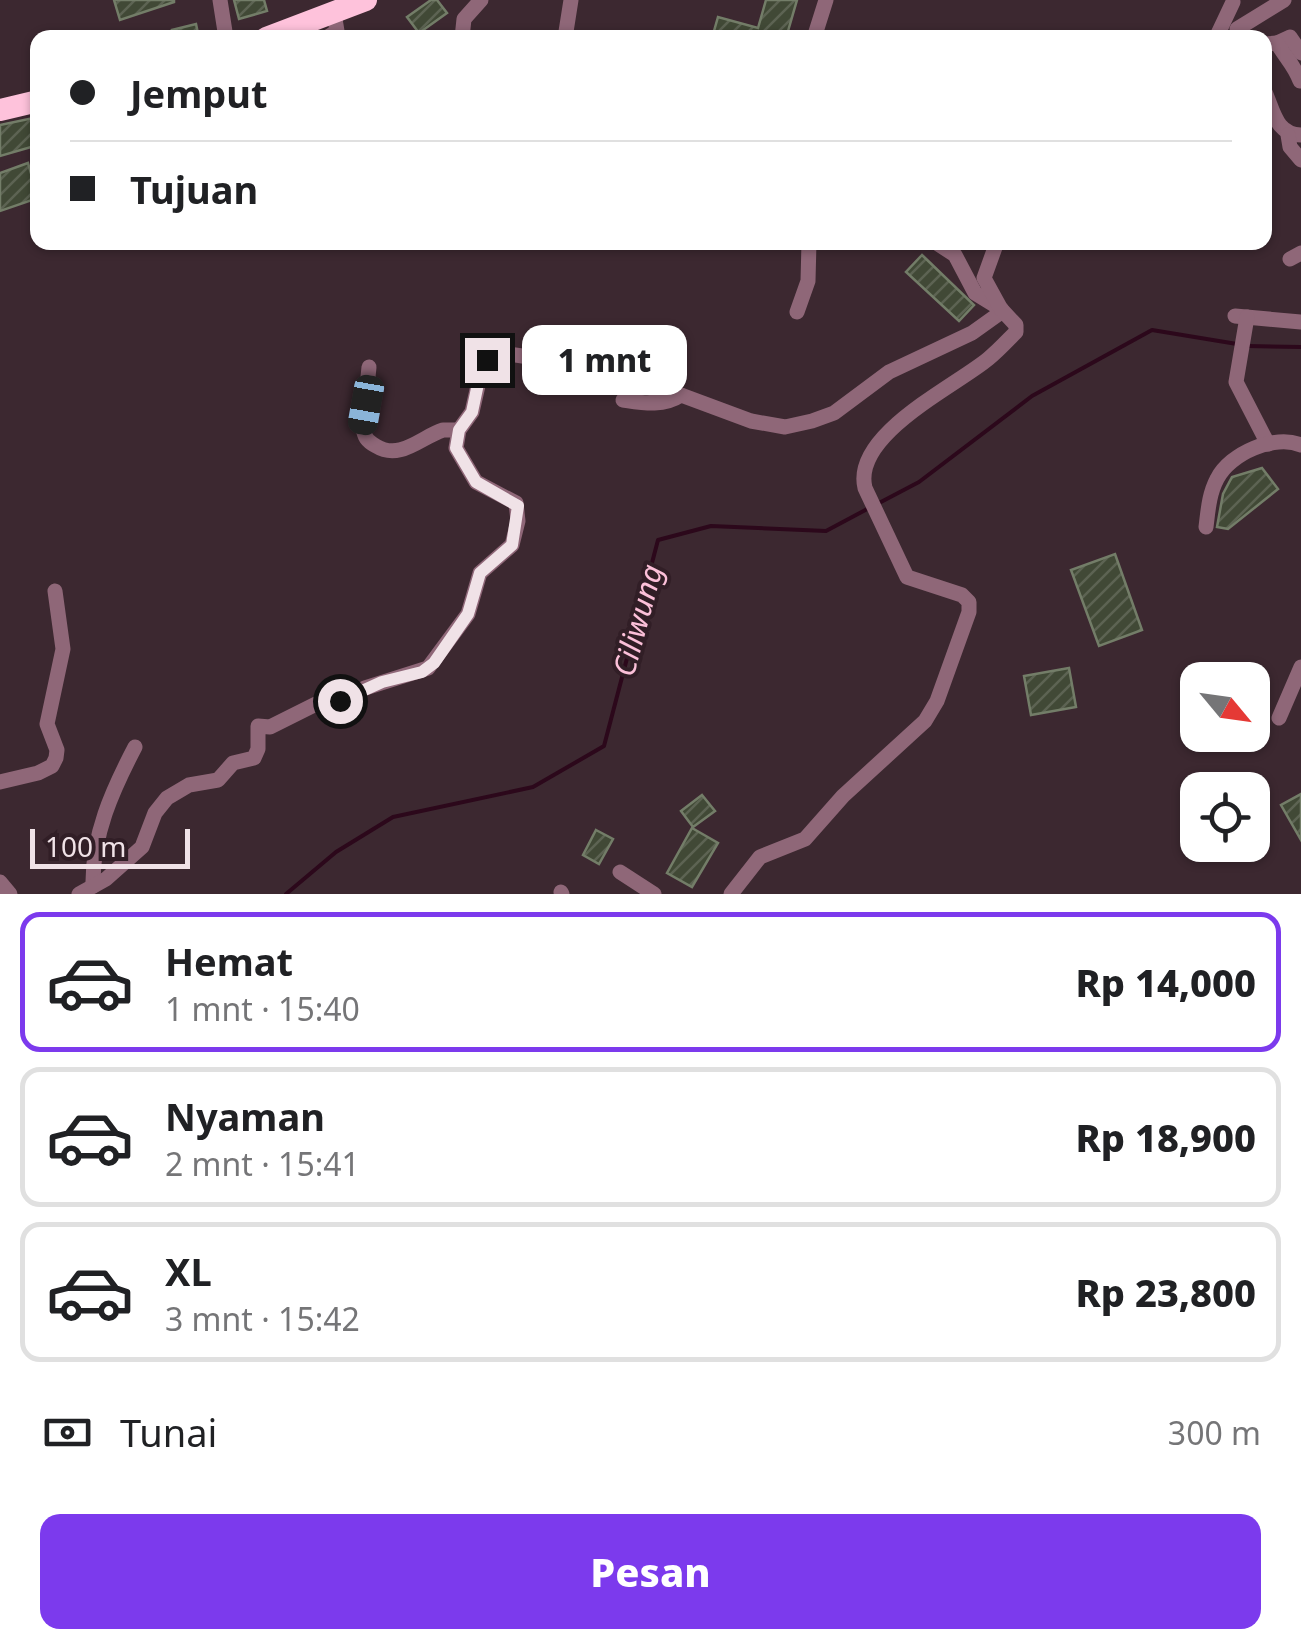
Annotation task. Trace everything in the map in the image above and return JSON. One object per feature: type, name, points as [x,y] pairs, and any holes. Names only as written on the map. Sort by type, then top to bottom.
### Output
[{"type":"highway","points":[[288,30],[366,0]]},
{"type":"highway","points":[[0,110],[30,103]]},
{"type":"street","points":[[220,0],[225,30]]},
{"type":"street","points":[[463,30],[464,20],[481,0]]},
{"type":"street","points":[[566,30],[570,0]]},
{"type":"street","points":[[817,30],[826,0]]},
{"type":"street","points":[[1246,30],[1284,0]]},
{"type":"street","points":[[1233,1],[1243,30]]},
{"type":"street","points":[[1220,30],[1233,1]]},
{"type":"street","points":[[334,13],[337,30]]},
{"type":"street","points":[[1283,38],[1301,53]]},
{"type":"street","points":[[1283,38],[1286,58],[1296,67],[1300,81]]},
{"type":"street","points":[[1272,109],[1279,126],[1294,135],[1290,147],[1301,160]]},
{"type":"street","points":[[797,312],[808,281],[810,250]]},
{"type":"street","points":[[731,894],[760,856],[806,839],[844,796],[906,741],[933,710],[970,604],[962,595],[908,577],[866,488],[864,474],[876,446],[900,422],[990,358],[1014,333],[1016,325],[975,293],[954,255],[947,250]]},
{"type":"street","points":[[86,890],[106,880],[144,844],[155,814],[167,798],[189,785],[221,778],[234,763],[254,758],[258,726],[270,727],[316,704],[340,701],[382,682],[422,672],[434,663],[468,614],[480,573],[510,549],[518,521],[514,502],[489,492],[467,471],[456,448],[459,430],[472,412],[487,360],[502,354],[529,357],[576,374],[681,395],[763,424],[785,427],[812,422],[843,407],[889,372],[972,333],[1000,313],[984,278],[993,250]]},
{"type":"street","points":[[1268,444],[1238,388],[1242,322],[1301,322]]},
{"type":"street","points":[[369,368],[363,427],[364,435],[378,448],[388,452],[408,448],[443,430],[459,430]]},
{"type":"street","points":[[623,400],[657,403],[681,395]]},
{"type":"street","points":[[1206,527],[1213,489],[1223,470],[1268,444],[1284,440],[1301,445]]},
{"type":"street","points":[[0,782],[38,773],[52,766],[56,758],[57,750],[47,724],[63,648],[55,591]]},
{"type":"street","points":[[1279,718],[1301,667]]},
{"type":"street","points":[[86,890],[107,804],[135,747]]},
{"type":"street","points":[[620,872],[654,894]]},
{"type":"street","points":[[0,882],[10,894]]},
{"type":"building","points":[[114,0],[174,0],[174,2],[120,20]]},
{"type":"building","points":[[234,0],[264,0],[267,11],[239,19]]},
{"type":"building","points":[[431,0],[437,0],[447,13],[423,30],[417,30],[407,17]]},
{"type":"building","points":[[766,0],[797,0],[788,30],[714,30],[718,17],[758,28]]},
{"type":"building","points":[[196,24],[197,30],[172,30]]},
{"type":"building","points":[[30,119],[30,147],[0,156],[0,125]]},
{"type":"building","points":[[28,163],[30,201],[0,211],[0,173]]},
{"type":"building","points":[[922,255],[974,305],[959,321],[906,272]]},
{"type":"building","points":[[1262,468],[1278,489],[1228,529],[1217,527],[1223,494],[1232,477]]},
{"type":"building","points":[[1115,554],[1142,630],[1099,646],[1071,570]]},
{"type":"building","points":[[1069,668],[1076,707],[1031,715],[1024,676]]},
{"type":"building","points":[[1301,794],[1301,840],[1281,805]]},
{"type":"building","points":[[702,795],[715,811],[693,827],[681,811]]},
{"type":"building","points":[[692,828],[718,843],[692,887],[667,873]]},
{"type":"building","points":[[596,830],[613,839],[599,864],[583,855]]},
{"type":"waterway","name":"Ciliwung","points":[[879,503],[919,482],[1032,396],[1152,330],[1237,344]]},
{"type":"waterway","name":"Ciliwung","points":[[1247,346],[1301,347]]},
{"type":"waterway","name":"Ciliwung","points":[[286,894],[336,852],[393,817],[533,787],[604,746],[658,540],[711,526],[826,531],[871,507]]},
{"type":"route","points":[[340,701],[365,688],[413,675],[434,663],[468,614],[480,573],[512,545],[518,506],[476,482],[456,448],[455,440],[472,412],[487,360]]}]
